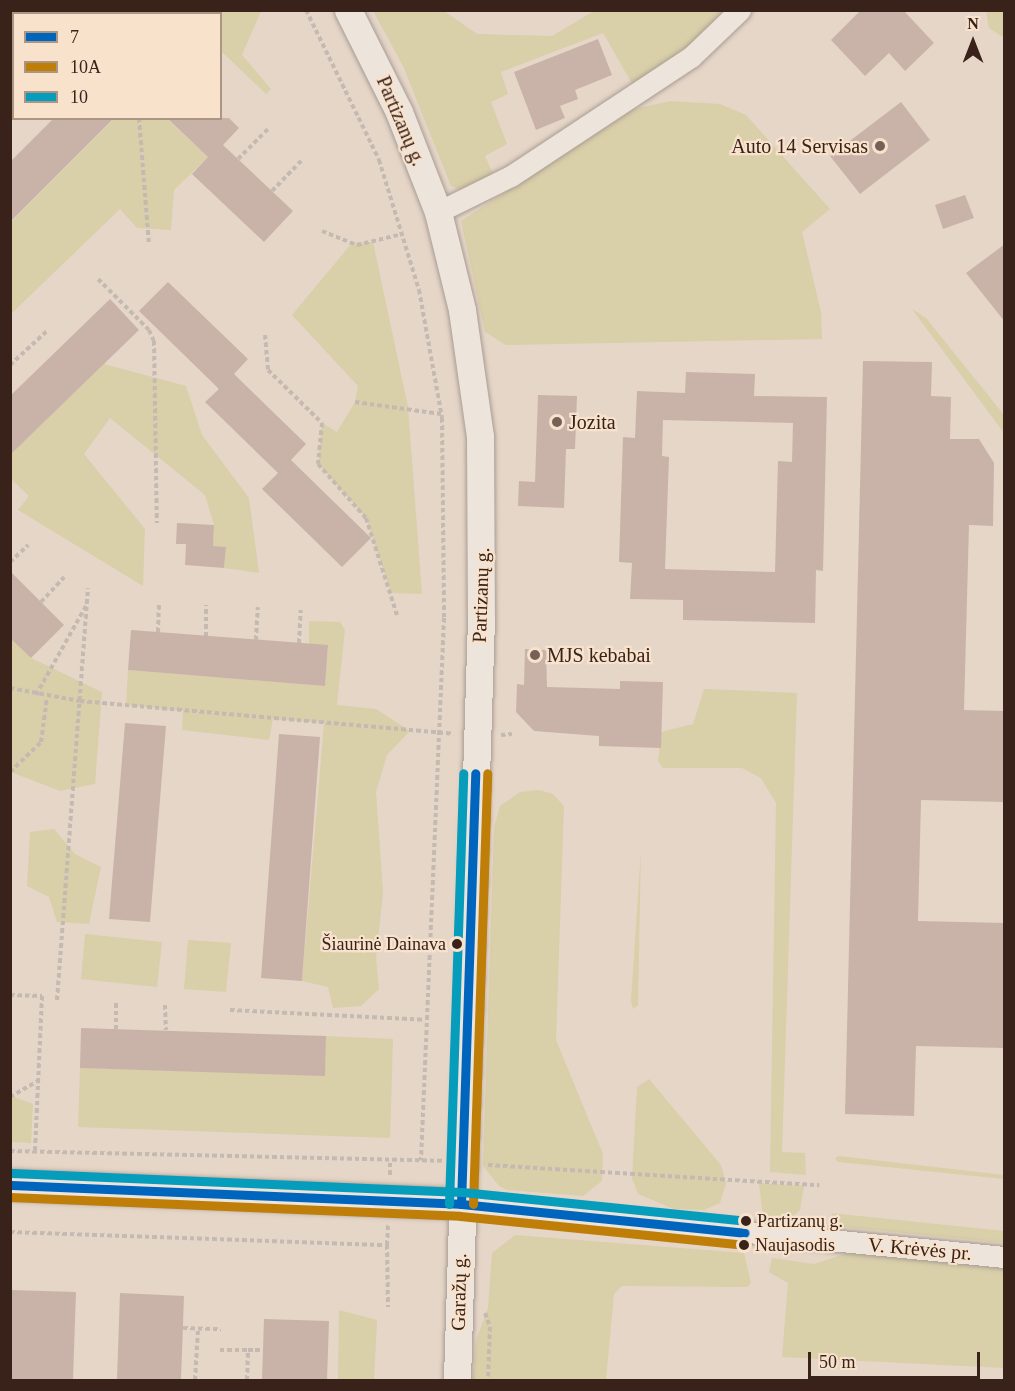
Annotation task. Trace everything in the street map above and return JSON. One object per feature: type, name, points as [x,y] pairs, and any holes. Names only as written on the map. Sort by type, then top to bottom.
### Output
[{"type":"main road","name":"V. Krėvės pr.","points":[[10,1185],[389,1199],[461,1204]]},
{"type":"street","name":"Partizanų g.","points":[[348,10],[399,112],[438,212],[462,310],[480,436],[483,516],[461,1204]]},
{"type":"street","points":[[438,212],[521,170],[691,57],[740,10]]},
{"type":"street","name":"V. Krėvės pr.","points":[[461,1204],[1005,1257]]},
{"type":"street","name":"Garažų g.","points":[[457,1380],[461,1204]]},
{"type":"path","points":[[10,1151],[421,1161],[425,1020],[444,618],[441,414],[419,290],[379,160],[306,10]]},
{"type":"path","points":[[139,120],[149,245]]},
{"type":"path","points":[[238,159],[268,128]]},
{"type":"path","points":[[272,191],[301,161]]},
{"type":"path","points":[[322,231],[357,245],[402,234]]},
{"type":"path","points":[[98,279],[154,341],[157,523]]},
{"type":"path","points":[[10,365],[48,330]]},
{"type":"path","points":[[265,335],[268,370],[322,423],[318,464],[366,518],[397,615]]},
{"type":"path","points":[[355,402],[441,414]]},
{"type":"path","points":[[10,562],[28,545]]},
{"type":"path","points":[[41,602],[64,577]]},
{"type":"path","points":[[57,1000],[88,588]]},
{"type":"path","points":[[158,632],[159,603]]},
{"type":"path","points":[[36,695],[87,604]]},
{"type":"path","points":[[206,605],[206,636]]},
{"type":"path","points":[[256,640],[258,607]]},
{"type":"path","points":[[299,643],[301,610]]},
{"type":"path","points":[[10,688],[36,695],[80,701],[438,734],[476,736],[512,734]]},
{"type":"path","points":[[10,772],[41,742],[47,697]]},
{"type":"path","points":[[10,995],[42,996],[36,1153]]},
{"type":"path","points":[[116,1003],[116,1029]]},
{"type":"path","points":[[165,1005],[166,1030]]},
{"type":"path","points":[[230,1010],[425,1020]]},
{"type":"path","points":[[10,1097],[38,1081]]},
{"type":"path","points":[[388,1307],[387,1245],[390,1161]]},
{"type":"path","points":[[490,1166],[819,1185]]},
{"type":"path","points":[[10,1232],[387,1245]]},
{"type":"path","points":[[484,1309],[490,1327],[488,1380]]},
{"type":"path","points":[[183,1328],[221,1329]]},
{"type":"path","points":[[195,1380],[198,1329]]},
{"type":"path","points":[[220,1350],[263,1350]]},
{"type":"path","points":[[247,1380],[248,1350]]},
{"type":"shaded area","points":[[177,11],[261,11],[242,55],[271,89],[266,94],[222,52],[222,12]]},
{"type":"shaded area","points":[[373,11],[444,11],[477,34],[552,36],[594,11],[723,11],[693,42],[634,87],[603,33],[501,72],[508,94],[491,102],[507,144],[485,156],[494,176],[468,192],[451,186],[403,66]]},
{"type":"shaded area","points":[[986,11],[1004,11],[1004,38],[989,28]]},
{"type":"shaded area","points":[[671,101],[720,104],[746,115],[830,209],[802,232],[821,312],[822,339],[506,345],[485,332],[461,221],[634,109]]},
{"type":"shaded area","points":[[113,120],[168,120],[208,157],[174,190],[171,230],[137,228],[120,209],[11,314],[11,222]]},
{"type":"shaded area","points":[[373,242],[408,407],[422,594],[391,593],[366,518],[318,464],[322,423],[337,432],[355,402],[358,386],[292,315],[352,243]]},
{"type":"shaded area","points":[[912,309],[926,318],[1004,415],[1004,433]]},
{"type":"shaded area","points":[[104,364],[186,386],[202,435],[249,498],[259,573],[224,568],[226,547],[213,546],[214,525],[205,495],[110,418],[84,454],[145,529],[143,586],[18,510],[29,496],[11,479],[10,455]]},
{"type":"shaded area","points":[[309,621],[340,622],[345,630],[337,705],[376,709],[410,731],[387,755],[376,792],[383,893],[376,957],[379,989],[361,1006],[333,1008],[328,987],[302,981],[324,723],[273,719],[269,740],[182,730],[183,711],[126,705],[128,670],[325,686],[328,646],[309,644]]},
{"type":"shaded area","points":[[10,638],[31,658],[102,692],[95,784],[60,791],[11,772]]},
{"type":"shaded area","points":[[704,689],[797,693],[782,1152],[805,1153],[806,1175],[770,1172],[776,803],[761,778],[742,768],[663,768],[658,761],[661,732],[693,724]]},
{"type":"shaded area","points":[[539,790],[553,794],[564,806],[556,1040],[603,1154],[602,1181],[583,1196],[507,1190],[499,1186],[483,1166],[494,828],[500,806],[520,792]]},
{"type":"shaded area","points":[[54,829],[75,854],[101,867],[89,924],[57,922],[49,897],[27,886],[30,832]]},
{"type":"shaded area","points":[[641,850],[638,1005],[633,1009],[631,1001]]},
{"type":"shaded area","points":[[85,934],[162,942],[157,987],[81,979]]},
{"type":"shaded area","points":[[188,940],[231,943],[226,992],[184,989]]},
{"type":"shaded area","points":[[326,1036],[393,1039],[390,1138],[78,1127],[80,1068],[325,1075]]},
{"type":"shaded area","points":[[649,1079],[721,1165],[726,1183],[720,1203],[704,1210],[674,1209],[638,1194],[632,1178],[637,1087]]},
{"type":"shaded area","points":[[11,1096],[33,1104],[31,1143],[11,1142]]},
{"type":"shaded area","points":[[839,1156],[1004,1175],[1004,1179],[838,1162],[835,1158]]},
{"type":"shaded area","points":[[759,1183],[804,1186],[800,1210],[789,1221],[776,1222],[763,1217]]},
{"type":"shaded area","points":[[831,1213],[1004,1231],[1004,1243],[842,1227]]},
{"type":"shaded area","points":[[515,1235],[744,1253],[751,1283],[747,1287],[622,1286],[614,1294],[606,1380],[473,1380],[476,1340],[488,1308],[492,1253]]},
{"type":"shaded area","points":[[848,1253],[1004,1267],[1004,1368],[782,1357],[788,1283],[769,1272],[772,1258],[814,1264]]},
{"type":"shaded area","points":[[339,1310],[377,1320],[374,1380],[338,1380]]},
{"type":"building","points":[[861,10],[903,10],[934,43],[905,71],[889,53],[865,76],[831,40]]},
{"type":"building","points":[[598,39],[612,75],[575,90],[578,99],[560,106],[565,118],[536,130],[514,72]]},
{"type":"building","points":[[901,102],[930,140],[860,194],[830,156]]},
{"type":"building","points":[[229,118],[239,128],[223,145],[293,211],[264,242],[192,174],[208,157],[169,120]]},
{"type":"building","points":[[52,120],[112,120],[10,222],[10,162]]},
{"type":"building","points":[[965,195],[974,218],[943,229],[935,205]]},
{"type":"building","points":[[1005,244],[1005,322],[966,273]]},
{"type":"building","points":[[168,282],[248,359],[234,374],[306,444],[291,460],[371,538],[342,567],[262,489],[278,473],[205,402],[219,389],[139,311]]},
{"type":"building","points":[[110,299],[139,330],[10,455],[10,396]]},
{"type":"building","points":[[863,361],[932,362],[931,396],[951,397],[950,439],[979,439],[994,463],[993,526],[969,525],[964,710],[1005,711],[1005,802],[921,800],[918,921],[1005,923],[1005,1048],[916,1046],[914,1116],[845,1114]]},
{"type":"building","points":[[686,372],[755,374],[754,396],[827,397],[823,571],[816,570],[815,623],[683,620],[683,600],[630,599],[632,563],[619,562],[623,437],[635,438],[637,391],[685,393]],"holes":[[[663,420],[793,423],[792,462],[778,461],[775,572],[665,569],[669,457],[662,456]]]},
{"type":"building","points":[[538,395],[577,396],[575,449],[566,449],[564,508],[518,506],[519,481],[535,482]]},
{"type":"building","points":[[177,523],[214,525],[213,546],[226,547],[224,568],[185,565],[186,544],[176,544]]},
{"type":"building","points":[[10,571],[64,625],[31,658],[10,638]]},
{"type":"building","points":[[131,630],[328,645],[325,686],[128,670]]},
{"type":"building","points":[[525,649],[546,650],[547,687],[620,689],[620,681],[663,682],[661,748],[599,746],[599,736],[534,731],[516,712],[517,684],[524,685]]},
{"type":"building","points":[[125,723],[166,726],[150,922],[109,919]]},
{"type":"building","points":[[279,734],[320,737],[302,981],[261,978]]},
{"type":"building","points":[[81,1028],[326,1036],[325,1076],[80,1068]]},
{"type":"building","points":[[10,1290],[76,1292],[73,1380],[10,1380]]},
{"type":"building","points":[[120,1293],[184,1296],[181,1380],[117,1380]]},
{"type":"building","points":[[264,1319],[329,1321],[327,1380],[262,1380]]},
{"type":"transit line","name":"10","points":[[449,1204],[463,773]]},
{"type":"transit line","name":"7","points":[[461,1204],[475,773]]},
{"type":"transit line","name":"10A","points":[[473,1204],[487,773]]},
{"type":"transit line","name":"10","points":[[11,1173],[462,1192],[746,1221]]},
{"type":"transit line","name":"7","points":[[10,1185],[461,1204],[745,1233]]},
{"type":"transit line","name":"10A","points":[[10,1197],[460,1216],[744,1245]]},
{"type":"place","name":"Auto 14 Servisas","points":[[880,146]]},
{"type":"place","name":"Jozita","points":[[557,422]]},
{"type":"place","name":"MJS kebabai","points":[[535,655]]},
{"type":"place","name":"Šiaurinė Dainava","points":[[457,944]]},
{"type":"place","name":"Partizanų g.","points":[[746,1221]]},
{"type":"place","name":"Naujasodis","points":[[744,1245]]}]
